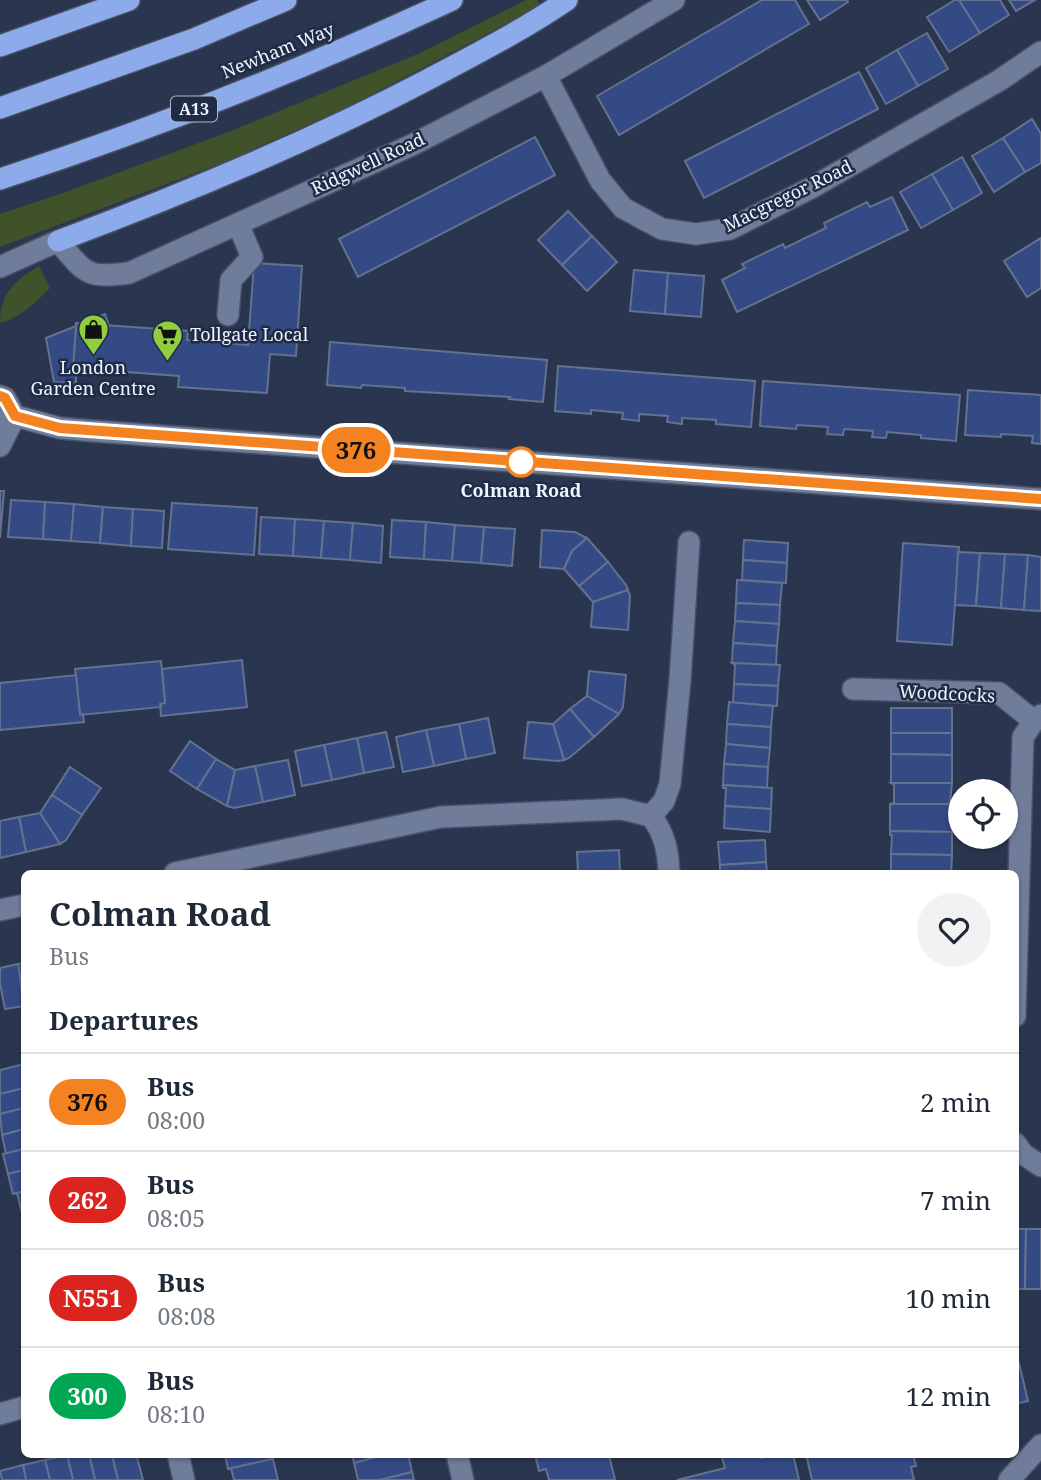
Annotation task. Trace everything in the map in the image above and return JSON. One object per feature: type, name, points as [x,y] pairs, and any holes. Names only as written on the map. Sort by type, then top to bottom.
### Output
[{"type":"highway","points":[[0,46],[129,0]]},
{"type":"highway","points":[[0,107],[194,39],[286,0]]},
{"type":"highway","name":"Newham Way","points":[[0,178],[55,161],[218,100],[384,32],[452,0]]},
{"type":"highway","points":[[58,241],[164,202],[366,112],[522,31],[567,0]]},
{"type":"street","name":"Ridgwell Road","points":[[58,241],[79,268],[91,274],[129,274],[412,145],[546,76],[674,0]]},
{"type":"street","name":"Macgregor Road","points":[[546,76],[600,180],[623,208],[662,229],[696,234],[730,229],[811,188],[1000,80],[1041,52]]},
{"type":"street","points":[[228,315],[231,280],[252,257],[238,224]]},
{"type":"street","points":[[0,267],[58,241]]},
{"type":"street","points":[[0,446],[4,405],[60,428],[1041,499]]},
{"type":"street","points":[[651,816],[664,800],[670,784],[689,542]]},
{"type":"street","name":"Woodcocks","points":[[853,689],[999,694],[1037,718],[1023,737],[1019,876]]},
{"type":"street","points":[[189,870],[441,817],[622,809],[651,816],[660,828],[667,848],[669,870]]},
{"type":"street","points":[[0,910],[21,906]]},
{"type":"street","points":[[1019,1148],[1041,1166]]},
{"type":"street","points":[[0,1414],[21,1408]]},
{"type":"street","points":[[1009,1480],[1041,1445]]},
{"type":"street","points":[[179,1458],[184,1480]]},
{"type":"street","points":[[458,1458],[463,1480]]},
{"type":"green space","points":[[526,0],[537,0],[540,6],[348,107],[222,163],[0,247],[0,214],[231,131],[420,53]]},
{"type":"green space","points":[[39,266],[50,288],[22,313],[0,323],[3,304],[10,289]]},
{"type":"building","points":[[762,0],[795,0],[809,24],[619,135],[597,96]]},
{"type":"building","points":[[807,0],[847,0],[848,2],[820,20]]},
{"type":"building","points":[[959,0],[980,33],[949,52],[927,17]]},
{"type":"building","points":[[959,0],[1000,0],[1009,15],[980,33]]},
{"type":"building","points":[[1009,0],[1035,0],[1016,11]]},
{"type":"building","points":[[927,33],[948,69],[918,86],[897,50]]},
{"type":"building","points":[[897,50],[918,86],[886,104],[866,68]]},
{"type":"building","points":[[859,72],[878,109],[704,198],[685,161]]},
{"type":"building","points":[[1032,119],[1041,134],[1041,163],[1025,172],[1003,138]]},
{"type":"building","points":[[535,137],[555,175],[358,277],[339,239]]},
{"type":"building","points":[[1003,138],[1025,172],[994,192],[972,156]]},
{"type":"building","points":[[962,157],[982,193],[953,210],[932,174]]},
{"type":"building","points":[[932,174],[953,210],[921,228],[900,192]]},
{"type":"building","points":[[892,197],[908,230],[737,312],[722,280],[745,268],[742,264],[783,244],[785,248],[826,228],[824,223],[867,202],[870,207]]},
{"type":"building","points":[[568,211],[592,236],[562,265],[538,240]]},
{"type":"building","points":[[592,236],[617,262],[587,291],[562,265]]},
{"type":"building","points":[[1041,238],[1041,288],[1027,297],[1004,261]]},
{"type":"building","points":[[254,263],[302,266],[296,356],[270,354],[267,393],[178,387],[179,376],[73,368],[76,323],[188,331],[187,340],[248,345]]},
{"type":"building","points":[[634,270],[668,273],[665,314],[630,311]]},
{"type":"building","points":[[668,273],[704,276],[701,317],[665,314]]},
{"type":"building","points":[[105,314],[109,326],[82,324]]},
{"type":"building","points":[[76,326],[73,368],[76,369],[76,383],[54,382],[46,338]]},
{"type":"building","points":[[330,342],[547,360],[543,402],[509,399],[510,397],[405,391],[405,388],[327,385]]},
{"type":"building","points":[[558,366],[755,381],[751,427],[716,424],[716,420],[682,418],[682,424],[667,422],[668,416],[639,414],[639,421],[622,419],[623,413],[555,411]]},
{"type":"building","points":[[763,381],[960,395],[956,441],[887,432],[886,438],[872,437],[873,431],[844,429],[843,435],[827,434],[828,427],[797,425],[796,429],[760,426]]},
{"type":"building","points":[[968,390],[1041,395],[1041,444],[1032,443],[1033,436],[965,435]]},
{"type":"building","points":[[0,491],[4,491],[0,538]]},
{"type":"building","points":[[11,500],[45,502],[43,539],[8,537]]},
{"type":"building","points":[[45,502],[74,504],[71,541],[43,539]]},
{"type":"building","points":[[172,503],[257,508],[254,555],[168,549]]},
{"type":"building","points":[[74,504],[103,507],[100,543],[71,541]]},
{"type":"building","points":[[103,507],[133,509],[131,546],[100,543]]},
{"type":"building","points":[[133,509],[164,511],[162,548],[131,546]]},
{"type":"building","points":[[261,517],[295,519],[293,556],[259,554]]},
{"type":"building","points":[[295,519],[324,521],[321,558],[293,556]]},
{"type":"building","points":[[392,520],[426,522],[424,559],[390,557]]},
{"type":"building","points":[[324,521],[353,523],[350,560],[321,558]]},
{"type":"building","points":[[426,522],[455,525],[452,561],[424,559]]},
{"type":"building","points":[[353,523],[383,526],[381,563],[350,560]]},
{"type":"building","points":[[455,525],[484,527],[481,563],[452,561]]},
{"type":"building","points":[[484,527],[515,529],[512,566],[481,563]]},
{"type":"building","points":[[542,530],[575,532],[587,538],[572,551],[564,569],[540,567]]},
{"type":"building","points":[[587,538],[608,562],[579,586],[564,569],[572,551]]},
{"type":"building","points":[[744,540],[788,543],[787,563],[743,560]]},
{"type":"building","points":[[903,543],[959,547],[952,645],[897,641]]},
{"type":"building","points":[[958,552],[980,553],[976,606],[955,605]]},
{"type":"building","points":[[980,553],[1005,554],[1001,608],[976,606]]},
{"type":"building","points":[[1005,554],[1028,555],[1024,610],[1001,608]]},
{"type":"building","points":[[1028,555],[1041,557],[1041,611],[1024,610]]},
{"type":"building","points":[[743,560],[787,563],[786,583],[742,580]]},
{"type":"building","points":[[608,562],[628,590],[593,602],[579,586]]},
{"type":"building","points":[[737,580],[782,583],[780,605],[736,603]]},
{"type":"building","points":[[628,590],[628,630],[591,627],[593,602]]},
{"type":"building","points":[[736,603],[780,605],[779,624],[735,621]]},
{"type":"building","points":[[735,621],[779,624],[777,646],[733,643]]},
{"type":"building","points":[[733,643],[777,646],[776,666],[732,663]]},
{"type":"building","points":[[242,660],[247,707],[161,716],[160,704],[165,703],[162,669]]},
{"type":"building","points":[[161,661],[165,703],[160,704],[161,707],[80,715],[75,669]]},
{"type":"building","points":[[732,663],[780,665],[778,686],[734,684],[735,665]]},
{"type":"building","points":[[589,671],[626,675],[623,707],[619,714],[587,696]]},
{"type":"building","points":[[76,675],[80,715],[83,714],[84,722],[0,730],[0,683]]},
{"type":"building","points":[[734,684],[778,686],[777,706],[733,703]]},
{"type":"building","points":[[587,696],[619,714],[594,737],[570,709]]},
{"type":"building","points":[[729,702],[773,706],[771,727],[727,724]]},
{"type":"building","points":[[891,708],[952,708],[952,733],[891,733]]},
{"type":"building","points":[[570,709],[594,737],[564,760],[553,724]]},
{"type":"building","points":[[488,718],[495,753],[466,759],[459,724]]},
{"type":"building","points":[[528,722],[553,724],[564,760],[524,758]]},
{"type":"building","points":[[459,724],[466,759],[434,766],[426,730]]},
{"type":"building","points":[[727,724],[771,727],[770,748],[726,744]]},
{"type":"building","points":[[426,730],[434,766],[403,772],[396,737]]},
{"type":"building","points":[[386,732],[394,767],[364,773],[357,738]]},
{"type":"building","points":[[891,733],[952,733],[952,755],[891,754]]},
{"type":"building","points":[[357,738],[364,773],[332,780],[324,745]]},
{"type":"building","points":[[190,741],[216,759],[197,789],[170,771]]},
{"type":"building","points":[[726,744],[770,748],[768,767],[724,764]]},
{"type":"building","points":[[324,745],[332,780],[302,786],[295,751]]},
{"type":"building","points":[[891,754],[952,755],[952,779],[948,779],[948,783],[891,783]]},
{"type":"building","points":[[216,759],[235,770],[227,806],[197,789]]},
{"type":"building","points":[[288,760],[295,795],[263,802],[255,766]]},
{"type":"building","points":[[724,764],[768,767],[767,788],[723,785]]},
{"type":"building","points":[[255,766],[263,802],[234,808],[227,806],[235,770]]},
{"type":"building","points":[[70,767],[101,788],[82,815],[52,795]]},
{"type":"building","points":[[891,783],[948,783],[948,804],[890,804],[894,803],[894,785]]},
{"type":"building","points":[[723,785],[772,788],[771,809],[725,806],[726,788],[723,788]]},
{"type":"building","points":[[52,795],[82,815],[66,840],[60,844],[40,813]]},
{"type":"building","points":[[890,804],[948,804],[948,832],[890,831]]},
{"type":"building","points":[[725,806],[771,809],[770,832],[724,828]]},
{"type":"building","points":[[40,813],[60,844],[26,852],[19,817]]},
{"type":"building","points":[[19,817],[26,852],[0,858],[0,821]]},
{"type":"building","points":[[890,831],[948,832],[948,849],[952,849],[952,855],[891,854]]},
{"type":"building","points":[[765,840],[766,862],[720,865],[718,842]]},
{"type":"building","points":[[619,850],[620,870],[578,870],[577,852]]},
{"type":"building","points":[[891,854],[952,855],[951,870],[891,870]]},
{"type":"building","points":[[766,862],[767,870],[720,870],[720,865]]},
{"type":"building","points":[[18,964],[21,1006],[5,1009],[0,968]]},
{"type":"building","points":[[21,1065],[21,1089],[0,1094],[0,1070]]},
{"type":"building","points":[[21,1089],[21,1109],[0,1114],[0,1094]]},
{"type":"building","points":[[21,1109],[21,1130],[2,1135],[0,1114]]},
{"type":"building","points":[[21,1130],[21,1150],[6,1154],[2,1135]]},
{"type":"building","points":[[21,1150],[21,1171],[8,1174],[3,1154]]},
{"type":"building","points":[[21,1171],[21,1192],[13,1194],[8,1174]]},
{"type":"building","points":[[21,1192],[21,1209],[17,1193]]},
{"type":"building","points":[[1019,1229],[1026,1229],[1025,1289],[1019,1289]]},
{"type":"building","points":[[1026,1229],[1041,1229],[1041,1289],[1025,1289]]},
{"type":"building","points":[[1019,1363],[1028,1401],[1019,1403]]},
{"type":"building","points":[[68,1458],[90,1458],[95,1480],[73,1480]]},
{"type":"building","points":[[68,1458],[73,1480],[50,1480],[45,1460]]},
{"type":"building","points":[[90,1458],[113,1458],[118,1480],[95,1480]]},
{"type":"building","points":[[113,1458],[137,1458],[143,1480],[118,1480]]},
{"type":"building","points":[[226,1458],[271,1458],[271,1460],[228,1469]]},
{"type":"building","points":[[353,1458],[373,1458],[354,1463]]},
{"type":"building","points":[[373,1458],[409,1458],[412,1472],[380,1480],[358,1480],[354,1463]]},
{"type":"building","points":[[536,1458],[610,1458],[615,1480],[549,1480],[546,1469],[539,1471]]},
{"type":"building","points":[[722,1458],[794,1458],[799,1480],[677,1480],[725,1468]]},
{"type":"building","points":[[807,1458],[914,1458],[916,1466],[911,1467],[914,1480],[812,1480]]},
{"type":"building","points":[[273,1459],[278,1480],[234,1480],[231,1468]]},
{"type":"building","points":[[45,1460],[50,1480],[26,1480],[23,1465]]},
{"type":"building","points":[[23,1465],[26,1480],[2,1480],[0,1471]]},
{"type":"building","points":[[412,1472],[414,1480],[380,1480]]},
{"type":"bus line","name":"376","points":[[0,396],[5,398],[15,416],[60,428],[1041,499]]},
{"type":"place","name":"London Garden Centre","points":[[93,357]]},
{"type":"place","name":"Tollgate Local","points":[[167,362]]},
{"type":"place","name":"Colman Road","points":[[521,462]]}]
